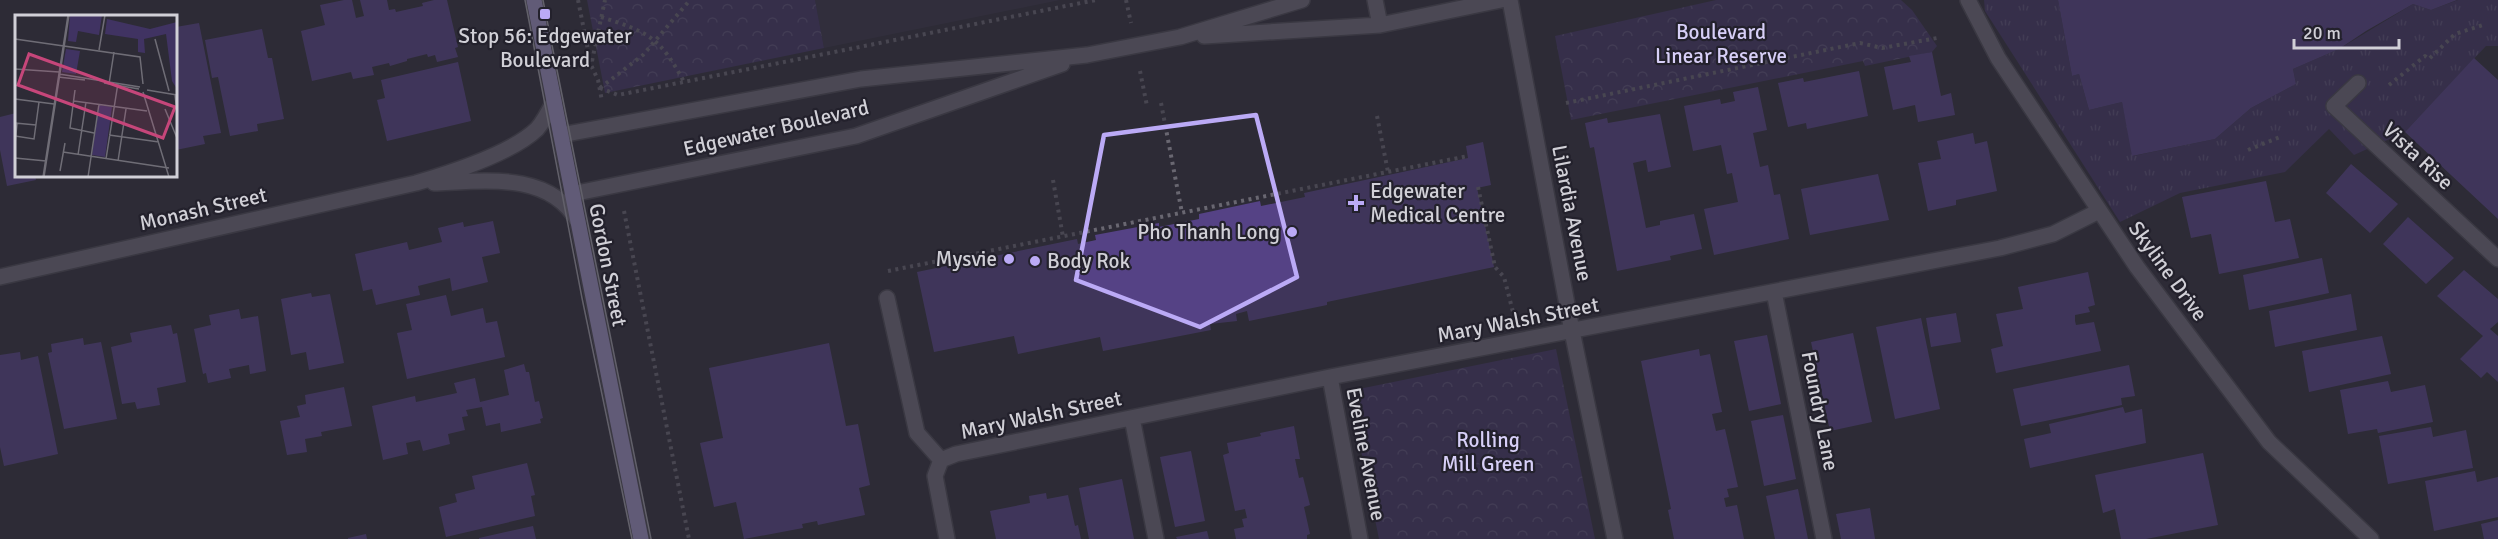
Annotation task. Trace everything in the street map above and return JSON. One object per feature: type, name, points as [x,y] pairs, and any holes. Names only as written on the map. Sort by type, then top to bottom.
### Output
[{"type":"main road","name":"Gordon Street","points":[[534,0],[641,539]]},
{"type":"street","name":"Edgewater Boulevard","points":[[561,135],[861,79],[1087,55],[1180,37],[1302,0]]},
{"type":"street","points":[[1376,0],[1380,25]]},
{"type":"street","name":"Edgewater Boulevard","points":[[1180,37],[1380,25],[1501,0]]},
{"type":"street","name":"Lilardia Avenue","points":[[1510,0],[1572,331],[1615,539]]},
{"type":"street","name":"Skyline Drive","points":[[1968,0],[1998,58],[2137,267],[2269,442],[2371,539]]},
{"type":"street","name":"Edgewater Boulevard","points":[[572,194],[856,136],[1087,55]]},
{"type":"street","name":"Vista Rise","points":[[2358,83],[2334,106],[2498,259]]},
{"type":"street","name":"Monash Street","points":[[0,277],[444,175],[493,155],[537,129],[554,101]]},
{"type":"street","name":"Monash Street","points":[[416,183],[506,182],[535,187],[561,200],[570,208],[578,222]]},
{"type":"street","name":"Mary Walsh Street","points":[[941,460],[956,454],[1330,377],[2000,248],[2053,234],[2099,211]]},
{"type":"street","name":"Foundry Lane","points":[[1774,292],[1824,539]]},
{"type":"street","points":[[887,298],[917,433],[941,460],[935,477],[947,539]]},
{"type":"street","name":"Eveline Avenue","points":[[1330,377],[1360,539]]},
{"type":"street","points":[[1132,418],[1156,539]]},
{"type":"path","points":[[578,0],[591,64],[600,88],[618,95],[1096,0]]},
{"type":"path","points":[[591,64],[605,0]]},
{"type":"path","points":[[600,88],[643,55],[690,0]]},
{"type":"path","points":[[601,17],[645,33],[656,40],[670,55],[684,82]]},
{"type":"path","points":[[2389,85],[2424,56],[2429,59],[2455,34],[2486,24]]},
{"type":"path","points":[[1566,104],[1860,44],[1881,48],[1937,38]]},
{"type":"path","points":[[1161,103],[1182,213]]},
{"type":"path","points":[[1377,117],[1388,172]]},
{"type":"path","points":[[2248,150],[2280,137]]},
{"type":"path","points":[[881,273],[1468,156]]},
{"type":"path","points":[[1053,180],[1063,237]]},
{"type":"path","points":[[1478,187],[1495,267],[1504,277],[1513,312]]},
{"type":"path","points":[[624,211],[689,539]]},
{"type":"highlighted area","points":[[1256,115],[1297,277],[1200,327],[1076,280],[1104,135]]},
{"type":"shaded area","points":[[815,0],[1060,0],[824,48]]},
{"type":"green space","points":[[587,0],[815,0],[824,48],[605,93]]},
{"type":"green space","name":"Boulevard Linear Reserve","points":[[1716,0],[1901,0],[1912,10],[1937,46],[1932,52],[1865,66],[1863,61],[1571,120],[1555,36]]},
{"type":"green space","points":[[1984,0],[2058,0],[2072,76],[2079,74],[2089,110],[2122,102],[2133,156],[2215,139],[2251,108],[2296,84],[2293,69],[2339,49],[2413,4],[2431,10],[2458,0],[2498,0],[2498,46],[2486,46],[2405,132],[2354,155],[2329,129],[2285,172],[2180,193],[2120,222],[1985,11]]},
{"type":"green space","name":"Rolling Mill Green","points":[[1556,349],[1595,539],[1379,539],[1349,391]]},
{"type":"building","points":[[352,0],[356,18],[364,16],[360,0],[387,0],[389,10],[395,9],[396,12],[423,6],[422,3],[434,0],[447,0],[458,47],[455,48],[458,57],[437,62],[435,55],[428,57],[427,54],[390,66],[389,63],[372,67],[374,75],[353,79],[351,72],[312,81],[301,31],[325,25],[320,5]]},
{"type":"building","points":[[2058,0],[2457,0],[2431,10],[2413,4],[2339,49],[2293,69],[2296,84],[2251,108],[2215,139],[2132,156],[2122,102],[2089,110],[2079,74],[2072,76]]},
{"type":"building","points":[[199,23],[221,133],[203,136],[205,144],[177,150],[177,27]]},
{"type":"building","points":[[262,29],[268,58],[272,58],[284,119],[257,124],[258,131],[230,136],[218,77],[212,78],[205,40]]},
{"type":"building","points":[[1932,52],[1941,96],[1951,93],[1955,115],[1918,122],[1915,105],[1893,110],[1884,67],[1911,62],[1909,56]]},
{"type":"building","points":[[2474,58],[2498,80],[2498,219],[2405,132]]},
{"type":"building","points":[[458,62],[471,121],[387,141],[377,100],[385,98],[381,80]]},
{"type":"building","points":[[1859,71],[1868,116],[1807,129],[1806,123],[1788,127],[1778,83],[1803,78],[1804,82]]},
{"type":"building","points":[[1758,87],[1767,130],[1753,133],[1760,167],[1768,165],[1774,195],[1780,194],[1789,239],[1714,255],[1704,209],[1738,202],[1732,173],[1727,174],[1721,145],[1693,151],[1684,106],[1720,99],[1721,104],[1735,101],[1733,92]]},
{"type":"building","points":[[15,113],[15,177],[35,177],[36,180],[7,186],[0,150],[0,117]]},
{"type":"building","points":[[1660,114],[1671,167],[1648,172],[1646,160],[1633,163],[1646,228],[1660,225],[1660,221],[1694,214],[1702,249],[1670,256],[1671,260],[1617,271],[1594,147],[1590,148],[1585,123],[1607,118],[1608,123]]},
{"type":"building","points":[[1973,133],[1975,144],[1987,141],[1997,191],[1956,200],[1956,205],[1928,211],[1918,163],[1941,159],[1937,141]]},
{"type":"building","points":[[1483,142],[1491,185],[1477,188],[1494,267],[1249,321],[1247,311],[1236,314],[1237,321],[1210,324],[1211,330],[1103,351],[1100,337],[1018,354],[1014,336],[934,352],[917,272],[1077,239],[1078,244],[1096,240],[1095,235],[1159,223],[1159,227],[1199,219],[1199,214],[1260,201],[1261,206],[1305,197],[1304,193],[1468,158],[1466,146]]},
{"type":"building","points":[[2351,164],[2398,204],[2370,233],[2326,193]]},
{"type":"building","points":[[1878,174],[1889,220],[1810,235],[1801,189]]},
{"type":"building","points":[[2266,181],[2275,222],[2290,219],[2299,258],[2219,274],[2211,234],[2191,238],[2182,197]]},
{"type":"building","points":[[2408,217],[2454,258],[2426,284],[2383,244]]},
{"type":"building","points":[[493,221],[500,253],[482,257],[488,282],[452,291],[450,278],[418,286],[420,295],[376,305],[372,289],[363,291],[355,254],[407,242],[409,250],[442,242],[438,228],[463,222],[464,227]]},
{"type":"building","points":[[2322,258],[2329,293],[2249,310],[2243,275]]},
{"type":"building","points":[[2464,270],[2498,299],[2498,322],[2490,329],[2498,336],[2498,382],[2487,372],[2481,378],[2460,359],[2483,336],[2437,296]]},
{"type":"building","points":[[2088,272],[2095,305],[2088,307],[2090,312],[2075,315],[2075,321],[2076,325],[2094,322],[2101,351],[1996,373],[1991,349],[2003,346],[1996,314],[2023,309],[2018,287]]},
{"type":"building","points":[[311,293],[312,297],[330,294],[344,363],[309,370],[306,352],[291,355],[281,299]]},
{"type":"building","points":[[2351,294],[2357,330],[2275,347],[2269,311]]},
{"type":"building","points":[[446,295],[451,316],[483,308],[486,323],[497,321],[505,357],[407,379],[397,333],[412,330],[406,304]]},
{"type":"building","points":[[239,309],[241,319],[258,316],[266,371],[250,374],[249,365],[229,369],[231,378],[208,383],[206,373],[203,374],[194,329],[211,325],[209,315]]},
{"type":"building","points":[[1956,313],[1961,342],[1931,347],[1926,318]]},
{"type":"building","points":[[1921,318],[1940,409],[1895,419],[1876,327]]},
{"type":"building","points":[[171,325],[173,334],[177,333],[186,382],[157,388],[160,405],[137,409],[135,402],[122,404],[111,347],[132,342],[130,333]]},
{"type":"building","points":[[1853,333],[1872,422],[1830,431],[1811,342]]},
{"type":"building","points":[[1767,335],[1781,404],[1749,411],[1734,341]]},
{"type":"building","points":[[2382,336],[2391,374],[2309,392],[2302,351]]},
{"type":"building","points":[[83,338],[84,345],[101,342],[117,419],[64,429],[48,353],[52,352],[51,344]]},
{"type":"building","points":[[829,343],[846,426],[858,424],[870,485],[859,488],[865,515],[818,525],[817,521],[802,524],[803,528],[744,539],[736,502],[714,507],[700,443],[723,438],[709,368]]},
{"type":"building","points":[[1699,349],[1700,356],[1710,354],[1722,412],[1712,414],[1716,431],[1725,429],[1738,487],[1727,489],[1729,497],[1724,498],[1726,507],[1737,505],[1744,539],[1674,539],[1668,510],[1671,509],[1641,361]]},
{"type":"building","points":[[20,352],[21,360],[38,356],[58,454],[4,466],[0,447],[0,355]]},
{"type":"building","points":[[524,364],[526,372],[529,372],[535,402],[539,401],[543,418],[540,419],[541,423],[501,432],[500,423],[486,426],[482,407],[466,410],[468,416],[462,417],[465,430],[448,434],[450,444],[423,451],[420,440],[406,443],[408,454],[383,460],[372,406],[415,396],[416,402],[457,393],[454,383],[475,378],[480,402],[509,395],[504,370]]},
{"type":"building","points":[[2129,365],[2135,396],[2121,398],[2122,405],[2021,426],[2013,389]]},
{"type":"building","points":[[2388,381],[2391,392],[2425,385],[2433,422],[2378,433],[2377,429],[2348,434],[2340,390]]},
{"type":"building","points":[[344,387],[352,426],[321,432],[322,436],[305,439],[307,452],[287,455],[280,421],[300,417],[297,406],[306,404],[305,395]]},
{"type":"building","points":[[2123,407],[2125,413],[2142,409],[2146,443],[2030,468],[2024,439],[2051,433],[2049,424]]},
{"type":"building","points":[[1783,415],[1796,479],[1764,486],[1751,421]]},
{"type":"building","points":[[1294,426],[1300,459],[1295,459],[1299,478],[1303,477],[1310,505],[1304,507],[1310,534],[1307,535],[1307,539],[1236,539],[1234,529],[1244,527],[1242,519],[1247,518],[1245,509],[1235,511],[1223,455],[1229,453],[1227,443]]},
{"type":"building","points":[[2431,427],[2433,437],[2466,430],[2473,468],[2388,484],[2379,436]]},
{"type":"building","points":[[1191,451],[1205,521],[1175,527],[1160,457]]},
{"type":"building","points":[[2203,453],[2218,525],[2146,539],[2121,539],[2115,509],[2103,513],[2095,475]]},
{"type":"building","points":[[527,463],[535,495],[531,496],[535,516],[446,537],[439,507],[457,502],[455,494],[475,489],[472,476]]},
{"type":"building","points":[[2475,471],[2477,482],[2498,477],[2498,517],[2434,531],[2425,481]]},
{"type":"building","points":[[1122,479],[1134,539],[1089,539],[1079,488]]},
{"type":"building","points":[[1798,489],[1808,539],[1775,539],[1766,496]]},
{"type":"building","points":[[1046,493],[1047,499],[1068,495],[1075,526],[1078,525],[1081,539],[996,539],[990,511],[1030,503],[1029,496]]},
{"type":"building","points":[[1870,508],[1875,539],[1841,539],[1836,514]]},
{"type":"building","points":[[2498,520],[2498,539],[2484,539],[2481,524]]},
{"type":"building","points":[[533,526],[536,539],[479,539],[479,538]]},
{"type":"building","points":[[1207,531],[1209,539],[1177,539],[1176,537]]},
{"type":"building","points":[[366,534],[367,539],[348,539],[348,538]]},
{"type":"tram line","points":[[525,0],[582,298],[632,539]]},
{"type":"tram line","points":[[543,0],[651,539]]},
{"type":"place","name":"Stop 56: Edgewater Boulevard","points":[[545,14]]},
{"type":"place","name":"Edgewater Medical Centre","points":[[1356,203]]},
{"type":"place","name":"Pho Thanh Long","points":[[1292,232]]},
{"type":"place","name":"Mysvie","points":[[1009,259]]},
{"type":"place","name":"Body Rok","points":[[1035,261]]}]
